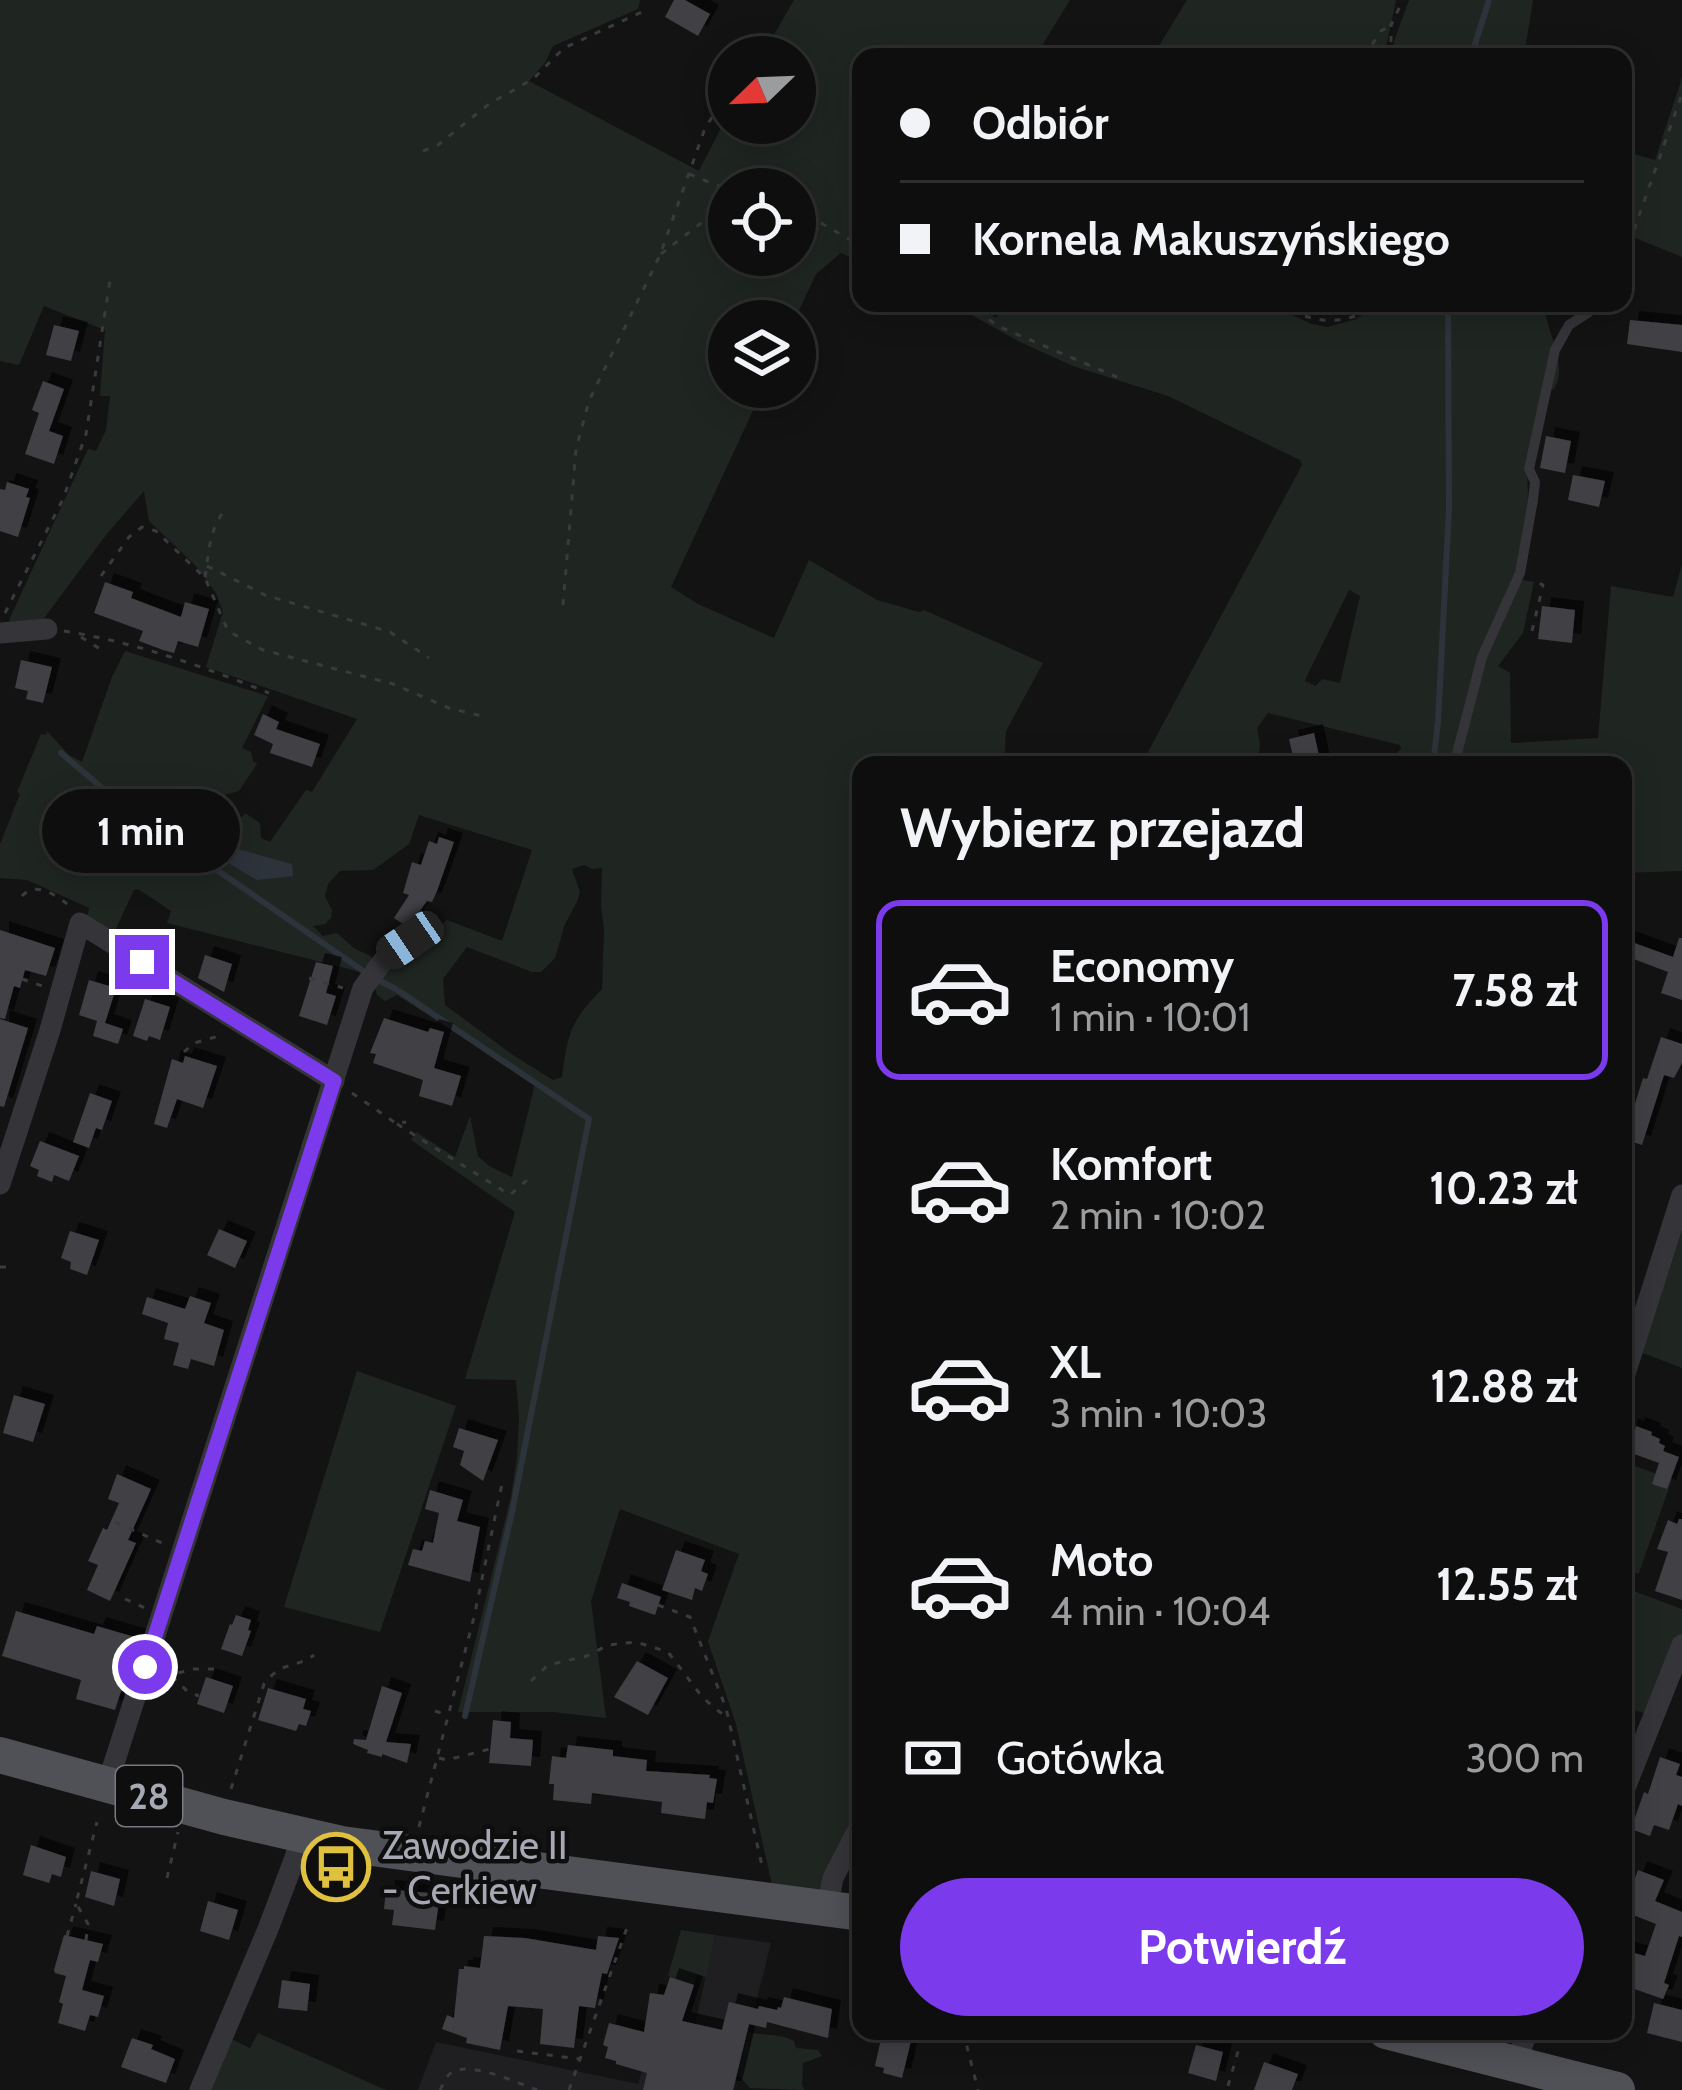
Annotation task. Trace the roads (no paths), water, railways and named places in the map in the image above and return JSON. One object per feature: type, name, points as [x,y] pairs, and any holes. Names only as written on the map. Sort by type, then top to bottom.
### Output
[{"type":"main road","name":"28","points":[[0,1755],[299,1835],[417,1841],[844,1911]]},
{"type":"main road","points":[[1463,2040],[1522,2047],[1571,2085],[1617,2090]]},
{"type":"street","points":[[0,633],[47,629]]},
{"type":"street","points":[[0,1184],[80,923],[334,1081]]},
{"type":"street","points":[[107,1785],[361,995],[386,957],[410,940]]},
{"type":"street","points":[[1632,1352],[1682,1196]]},
{"type":"street","points":[[1632,1770],[1682,1645]]},
{"type":"street","points":[[200,2090],[268,1929],[299,1835]]},
{"type":"street","points":[[844,1911],[832,1878],[852,1840]]},
{"type":"lane","points":[[1456,756],[1482,657],[1520,573],[1535,482],[1529,469],[1555,350],[1569,325],[1589,312]]},
{"type":"waterway","points":[[1474,48],[1489,0]]},
{"type":"waterway","points":[[1434,756],[1449,509],[1448,312]]},
{"type":"waterway","points":[[61,753],[120,803],[369,975]]},
{"type":"waterway","points":[[376,979],[589,1119],[512,1512],[465,1716]]},
{"type":"place","name":"Zawodzie II - Cerkiew","points":[[336,1867]]}]
